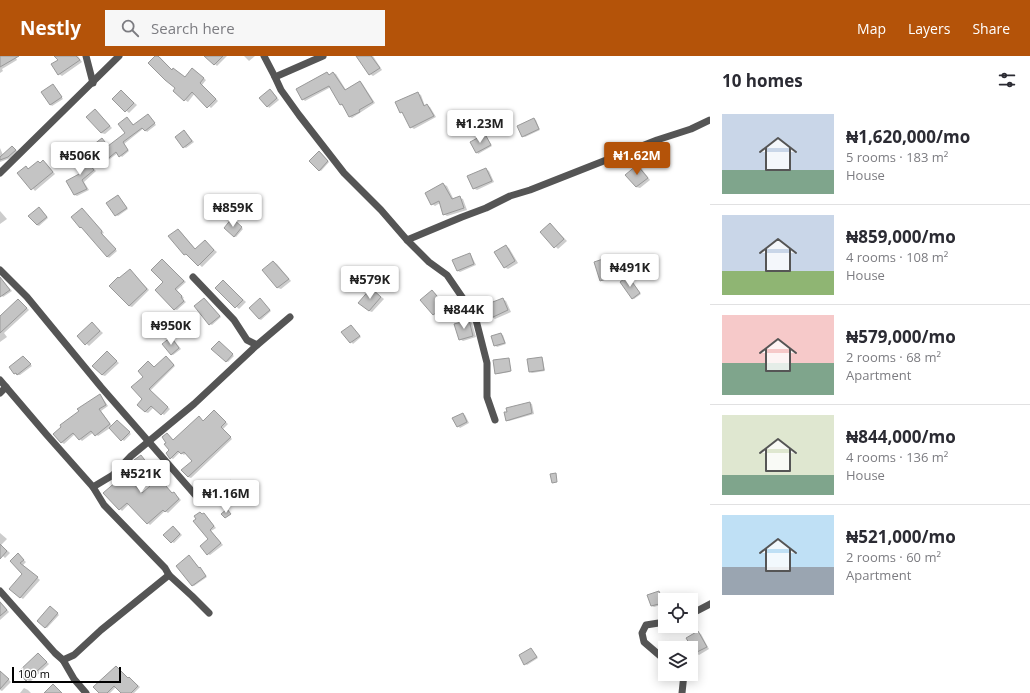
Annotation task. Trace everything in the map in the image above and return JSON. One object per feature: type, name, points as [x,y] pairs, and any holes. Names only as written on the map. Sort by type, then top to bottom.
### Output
[{"type":"street","points":[[86,56],[93,83]]},
{"type":"street","points":[[0,173],[119,56]]},
{"type":"street","points":[[264,56],[276,77],[281,90],[344,173],[381,210],[407,240],[429,262],[447,275],[475,316],[487,363],[487,397],[496,420]]},
{"type":"street","points":[[276,77],[323,56]]},
{"type":"street","points":[[407,240],[486,208],[510,196],[530,190],[691,129],[710,120]]},
{"type":"street","points":[[0,270],[27,297],[100,387],[197,497]]},
{"type":"street","points":[[193,277],[234,320],[247,340],[257,345]]},
{"type":"street","points":[[93,487],[113,475],[131,456],[194,404],[257,345],[290,317]]},
{"type":"street","points":[[0,380],[93,487],[104,505],[165,568],[169,575],[209,613]]},
{"type":"street","points":[[0,393],[6,387]]},
{"type":"street","points":[[63,660],[74,655],[101,630],[169,575]]},
{"type":"street","points":[[0,592],[55,654],[63,660],[74,679],[86,693]]},
{"type":"street","points":[[698,610],[710,604]]},
{"type":"street","points":[[658,623],[646,625],[642,633],[644,642],[658,654]]},
{"type":"street","points":[[682,693],[683,681]]},
{"type":"building","points":[[0,56],[19,56],[0,67]]},
{"type":"building","points":[[54,56],[76,56],[80,60],[58,75],[51,64],[58,60]]},
{"type":"building","points":[[155,56],[158,56],[172,70],[173,68],[185,77],[192,68],[204,78],[200,83],[216,99],[207,108],[192,92],[184,101],[173,91],[175,88],[148,63]]},
{"type":"building","points":[[204,56],[223,56],[214,65]]},
{"type":"building","points":[[356,56],[371,56],[380,68],[369,75]]},
{"type":"building","points":[[327,72],[329,75],[333,72],[345,90],[360,81],[373,102],[359,110],[360,112],[349,117],[329,86],[302,100],[296,89]]},
{"type":"building","points":[[53,84],[62,97],[50,105],[41,92]]},
{"type":"building","points":[[270,89],[277,98],[267,107],[259,98]]},
{"type":"building","points":[[121,90],[134,103],[125,112],[112,99]]},
{"type":"building","points":[[418,92],[424,106],[427,104],[434,116],[410,128],[395,102]]},
{"type":"building","points":[[95,109],[110,126],[101,133],[86,117]]},
{"type":"building","points":[[148,114],[155,123],[145,131],[142,128],[123,142],[128,150],[119,157],[116,152],[105,161],[93,145],[102,138],[108,146],[125,133],[118,124],[127,117],[133,125]]},
{"type":"building","points":[[534,118],[539,129],[522,137],[517,126]]},
{"type":"building","points":[[184,130],[192,141],[183,148],[175,137]]},
{"type":"building","points":[[485,134],[491,145],[476,153],[470,142]]},
{"type":"building","points":[[12,146],[16,150],[8,157],[0,160],[0,157]]},
{"type":"building","points":[[319,151],[328,161],[319,171],[309,161]]},
{"type":"building","points":[[82,156],[94,170],[82,180],[87,189],[74,195],[66,181],[81,173],[73,164]]},
{"type":"building","points":[[43,160],[53,172],[31,190],[17,173],[26,166],[28,169],[38,161],[40,163]]},
{"type":"building","points":[[637,165],[648,178],[636,187],[625,175]]},
{"type":"building","points":[[486,168],[492,181],[473,189],[467,176]]},
{"type":"building","points":[[443,183],[452,199],[460,196],[464,208],[443,215],[439,201],[431,205],[425,193]]},
{"type":"building","points":[[118,195],[127,208],[115,216],[106,203]]},
{"type":"building","points":[[39,207],[47,217],[37,225],[28,216]]},
{"type":"building","points":[[82,208],[102,231],[101,233],[116,249],[107,257],[71,217]]},
{"type":"building","points":[[232,218],[242,227],[234,237],[224,228]]},
{"type":"building","points":[[550,223],[564,239],[554,248],[540,232]]},
{"type":"building","points":[[178,229],[195,249],[205,240],[214,250],[198,266],[186,254],[184,255],[168,236]]},
{"type":"building","points":[[506,245],[515,261],[504,268],[494,252]]},
{"type":"building","points":[[470,253],[474,264],[457,271],[452,260]]},
{"type":"building","points":[[162,259],[184,281],[175,289],[182,296],[181,297],[184,301],[174,310],[155,290],[163,282],[151,270]]},
{"type":"building","points":[[603,259],[609,278],[600,281],[594,262]]},
{"type":"building","points":[[273,261],[289,279],[277,288],[262,270]]},
{"type":"building","points":[[130,269],[147,289],[129,306],[109,286],[118,277],[119,278]]},
{"type":"building","points":[[628,276],[640,293],[632,299],[620,282]]},
{"type":"building","points":[[0,277],[10,290],[0,297]]},
{"type":"building","points":[[223,280],[243,300],[235,308],[215,288]]},
{"type":"building","points":[[371,288],[381,297],[369,311],[358,303]]},
{"type":"building","points":[[432,290],[445,306],[433,315],[420,300]]},
{"type":"building","points":[[204,298],[220,316],[209,325],[194,306]]},
{"type":"building","points":[[260,298],[270,310],[259,319],[249,308]]},
{"type":"building","points":[[503,298],[508,310],[491,318],[485,305]]},
{"type":"building","points":[[18,299],[27,308],[0,333],[0,316]]},
{"type":"building","points":[[469,320],[473,336],[459,340],[454,324]]},
{"type":"building","points":[[92,322],[100,331],[85,345],[77,336]]},
{"type":"building","points":[[351,325],[360,336],[350,343],[341,332]]},
{"type":"building","points":[[501,333],[505,343],[494,346],[491,336]]},
{"type":"building","points":[[171,337],[179,348],[171,355],[162,344]]},
{"type":"building","points":[[219,341],[233,354],[226,362],[211,349]]},
{"type":"building","points":[[107,351],[117,361],[102,375],[92,366]]},
{"type":"building","points":[[23,356],[31,364],[17,375],[16,373],[14,374],[9,367]]},
{"type":"building","points":[[166,356],[174,365],[149,389],[168,407],[161,415],[151,406],[145,412],[137,405],[142,399],[131,387],[143,377],[138,371],[148,361],[154,367]]},
{"type":"building","points":[[542,357],[544,370],[529,372],[527,359]]},
{"type":"building","points":[[509,358],[511,371],[495,374],[493,360]]},
{"type":"building","points":[[100,394],[106,405],[99,409],[110,424],[95,436],[91,431],[79,440],[73,433],[61,443],[53,434],[61,427],[60,425],[79,411],[77,409]]},
{"type":"building","points":[[530,402],[532,413],[506,421],[504,412],[507,412],[506,408]]},
{"type":"building","points":[[214,410],[226,422],[221,427],[231,437],[188,477],[181,470],[192,461],[184,452],[181,454],[178,451],[170,459],[166,453],[169,450],[164,444],[166,443],[162,437],[167,433],[173,440],[199,416],[203,421]]},
{"type":"building","points":[[463,413],[467,422],[457,427],[452,418]]},
{"type":"building","points":[[117,420],[130,432],[121,441],[109,428]]},
{"type":"building","points":[[141,455],[147,465],[129,478],[134,482],[133,483],[142,493],[159,478],[172,493],[174,492],[179,499],[165,512],[163,510],[147,524],[127,503],[119,510],[103,493],[117,481],[116,480],[126,471],[126,468],[134,460]]},
{"type":"building","points":[[556,473],[557,482],[552,483],[550,474]]},
{"type":"building","points":[[231,480],[240,491],[223,504],[216,492]]},
{"type":"building","points":[[227,509],[231,514],[225,518],[221,514]]},
{"type":"building","points":[[200,512],[202,514],[204,513],[214,526],[210,530],[221,543],[207,555],[200,546],[208,539],[193,521],[196,519],[194,516]]},
{"type":"building","points":[[173,526],[180,534],[171,543],[163,535]]},
{"type":"building","points":[[0,544],[7,551],[0,559]]},
{"type":"building","points":[[18,553],[24,560],[20,563],[38,577],[20,598],[9,589],[22,574],[10,561]]},
{"type":"building","points":[[189,555],[206,576],[192,586],[176,566]]},
{"type":"building","points":[[659,591],[658,604],[651,606],[647,595]]},
{"type":"building","points":[[0,602],[7,610],[0,616]]},
{"type":"building","points":[[50,606],[58,613],[45,628],[37,621]]},
{"type":"building","points":[[698,631],[707,647],[698,652],[698,641],[688,641],[686,638],[695,633],[698,633]]},
{"type":"building","points":[[531,648],[537,657],[524,665],[519,655]]},
{"type":"building","points":[[38,653],[47,662],[26,681],[18,672]]},
{"type":"building","points":[[116,666],[138,686],[131,693],[121,693],[114,686],[107,693],[99,693],[93,687]]},
{"type":"building","points":[[0,671],[9,679],[0,689]]},
{"type":"building","points":[[53,684],[62,693],[44,693]]}]
